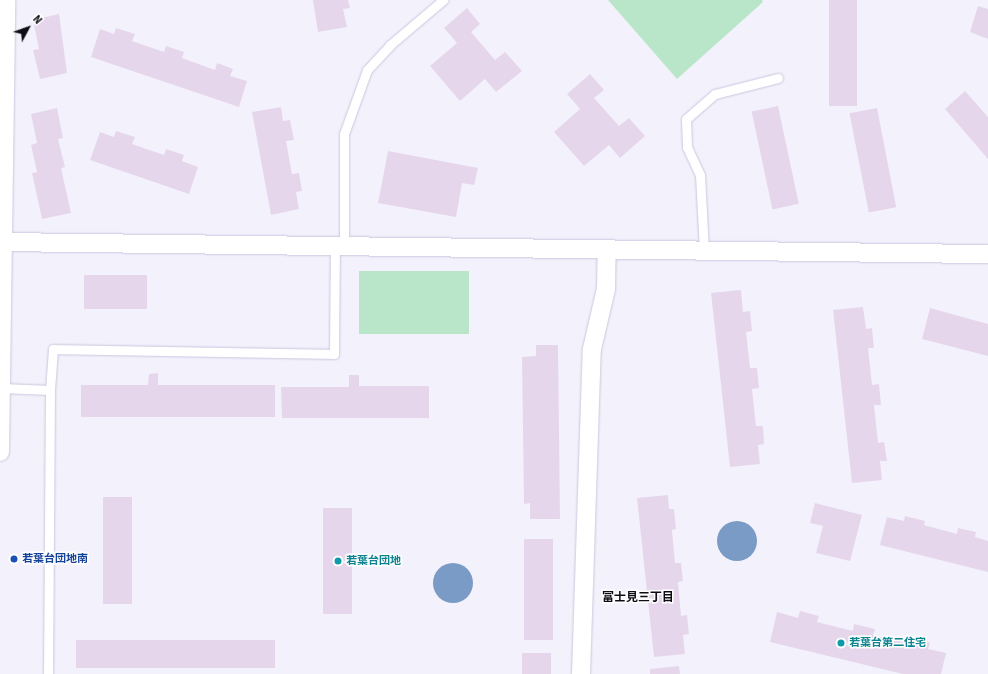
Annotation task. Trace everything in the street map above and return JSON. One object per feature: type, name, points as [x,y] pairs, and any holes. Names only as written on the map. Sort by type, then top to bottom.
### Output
[{"type":"street","points":[[0,452],[2,95],[6,0]]},
{"type":"street","points":[[2,242],[988,254]]},
{"type":"street","points":[[581,674],[592,349],[606,289],[607,250]]},
{"type":"lane","points":[[48,674],[50,390],[53,349],[334,354],[344,134],[367,70],[390,45],[443,0]]},
{"type":"lane","points":[[704,251],[700,175],[687,147],[686,119],[715,94],[778,78]]},
{"type":"lane","points":[[0,388],[50,390]]},
{"type":"green space","points":[[608,0],[762,0],[763,2],[677,79]]},
{"type":"green space","points":[[359,271],[469,271],[469,334],[359,334]]},
{"type":"water","points":[[741,521],[748,524],[754,530],[757,541],[756,549],[748,558],[741,561],[733,561],[726,558],[718,549],[717,537],[720,530],[729,522]]},
{"type":"water","points":[[457,563],[464,566],[470,572],[473,583],[472,591],[464,600],[457,603],[449,603],[442,600],[434,591],[433,579],[436,572],[445,564]]},
{"type":"building","points":[[313,0],[348,0],[350,8],[343,9],[347,27],[318,32]]},
{"type":"building","points":[[829,0],[857,0],[857,106],[829,106]]},
{"type":"building","points":[[978,6],[988,9],[988,39],[970,32]]},
{"type":"building","points":[[467,8],[480,24],[471,32],[495,60],[505,52],[522,71],[496,92],[485,79],[460,101],[430,66],[457,43],[444,28]]},
{"type":"building","points":[[59,14],[67,73],[40,79],[33,50],[39,49],[33,20]]},
{"type":"building","points":[[116,28],[135,34],[132,41],[164,52],[166,46],[184,52],[182,58],[215,70],[217,63],[233,69],[230,76],[247,81],[239,107],[91,57],[100,29],[114,34]]},
{"type":"building","points":[[590,74],[604,90],[594,98],[619,126],[629,118],[645,136],[620,158],[609,145],[584,166],[554,132],[580,109],[567,94]]},
{"type":"building","points":[[965,91],[988,117],[988,159],[945,109]]},
{"type":"building","points":[[778,106],[799,204],[772,209],[752,112]]},
{"type":"building","points":[[281,107],[283,121],[290,120],[294,140],[286,141],[292,174],[299,173],[302,191],[296,192],[299,209],[271,215],[252,112]]},
{"type":"building","points":[[57,108],[63,138],[58,139],[65,167],[61,168],[71,213],[42,219],[32,173],[37,172],[31,145],[37,143],[31,114]]},
{"type":"building","points":[[877,108],[896,207],[869,212],[850,113]]},
{"type":"building","points":[[116,131],[135,137],[132,144],[164,155],[166,149],[184,155],[182,161],[198,167],[189,194],[90,160],[100,132],[114,137]]},
{"type":"building","points":[[388,151],[478,168],[474,185],[462,183],[456,217],[378,203]]},
{"type":"building","points":[[84,275],[147,275],[147,309],[84,309]]},
{"type":"building","points":[[741,290],[743,312],[750,311],[752,331],[746,332],[750,368],[757,368],[759,388],[752,389],[756,426],[763,426],[764,444],[758,445],[760,464],[730,467],[711,293]]},
{"type":"building","points":[[863,307],[866,329],[872,328],[874,348],[868,348],[872,385],[879,384],[881,405],[874,405],[878,443],[884,442],[887,461],[880,461],[882,480],[852,483],[833,310]]},
{"type":"building","points":[[930,308],[988,324],[988,356],[922,339]]},
{"type":"building","points":[[536,345],[558,345],[560,519],[530,519],[530,503],[524,504],[522,357],[536,356]]},
{"type":"building","points":[[158,373],[158,385],[275,385],[275,417],[81,417],[81,385],[148,385],[149,374]]},
{"type":"building","points":[[349,375],[359,375],[359,386],[429,386],[429,418],[282,418],[281,387],[349,387]]},
{"type":"building","points":[[668,495],[669,509],[674,509],[676,529],[672,530],[675,563],[681,563],[683,581],[678,582],[681,616],[687,615],[689,634],[683,635],[685,654],[654,657],[637,498]]},
{"type":"building","points":[[103,497],[132,497],[132,604],[103,604]]},
{"type":"building","points":[[815,503],[862,515],[850,561],[816,553],[823,526],[810,523]]},
{"type":"building","name":"若葉台団地","points":[[323,508],[352,508],[352,614],[323,614]]},
{"type":"building","points":[[905,516],[925,521],[924,525],[957,534],[958,528],[976,532],[975,537],[988,541],[988,572],[880,545],[887,517],[904,521]]},
{"type":"building","points":[[524,539],[553,539],[553,640],[524,640]]},
{"type":"building","name":"若葉台第二住宅","points":[[800,611],[819,616],[817,622],[853,631],[854,624],[875,629],[873,635],[910,644],[911,638],[930,643],[928,649],[946,653],[941,674],[903,674],[770,642],[777,612],[798,618]]},
{"type":"building","points":[[76,640],[275,640],[275,668],[76,668]]},
{"type":"building","points":[[522,653],[551,653],[551,674],[522,674]]},
{"type":"building","points":[[679,666],[680,674],[650,674],[650,669]]},
{"type":"place","name":"若葉台団地南","points":[[14,559]]},
{"type":"place","name":"若葉台団地","points":[[338,561]]},
{"type":"place","name":"若葉台第二住宅","points":[[841,643]]},
{"type":"district","name":"富士見三丁目","points":[[638,598]]}]
